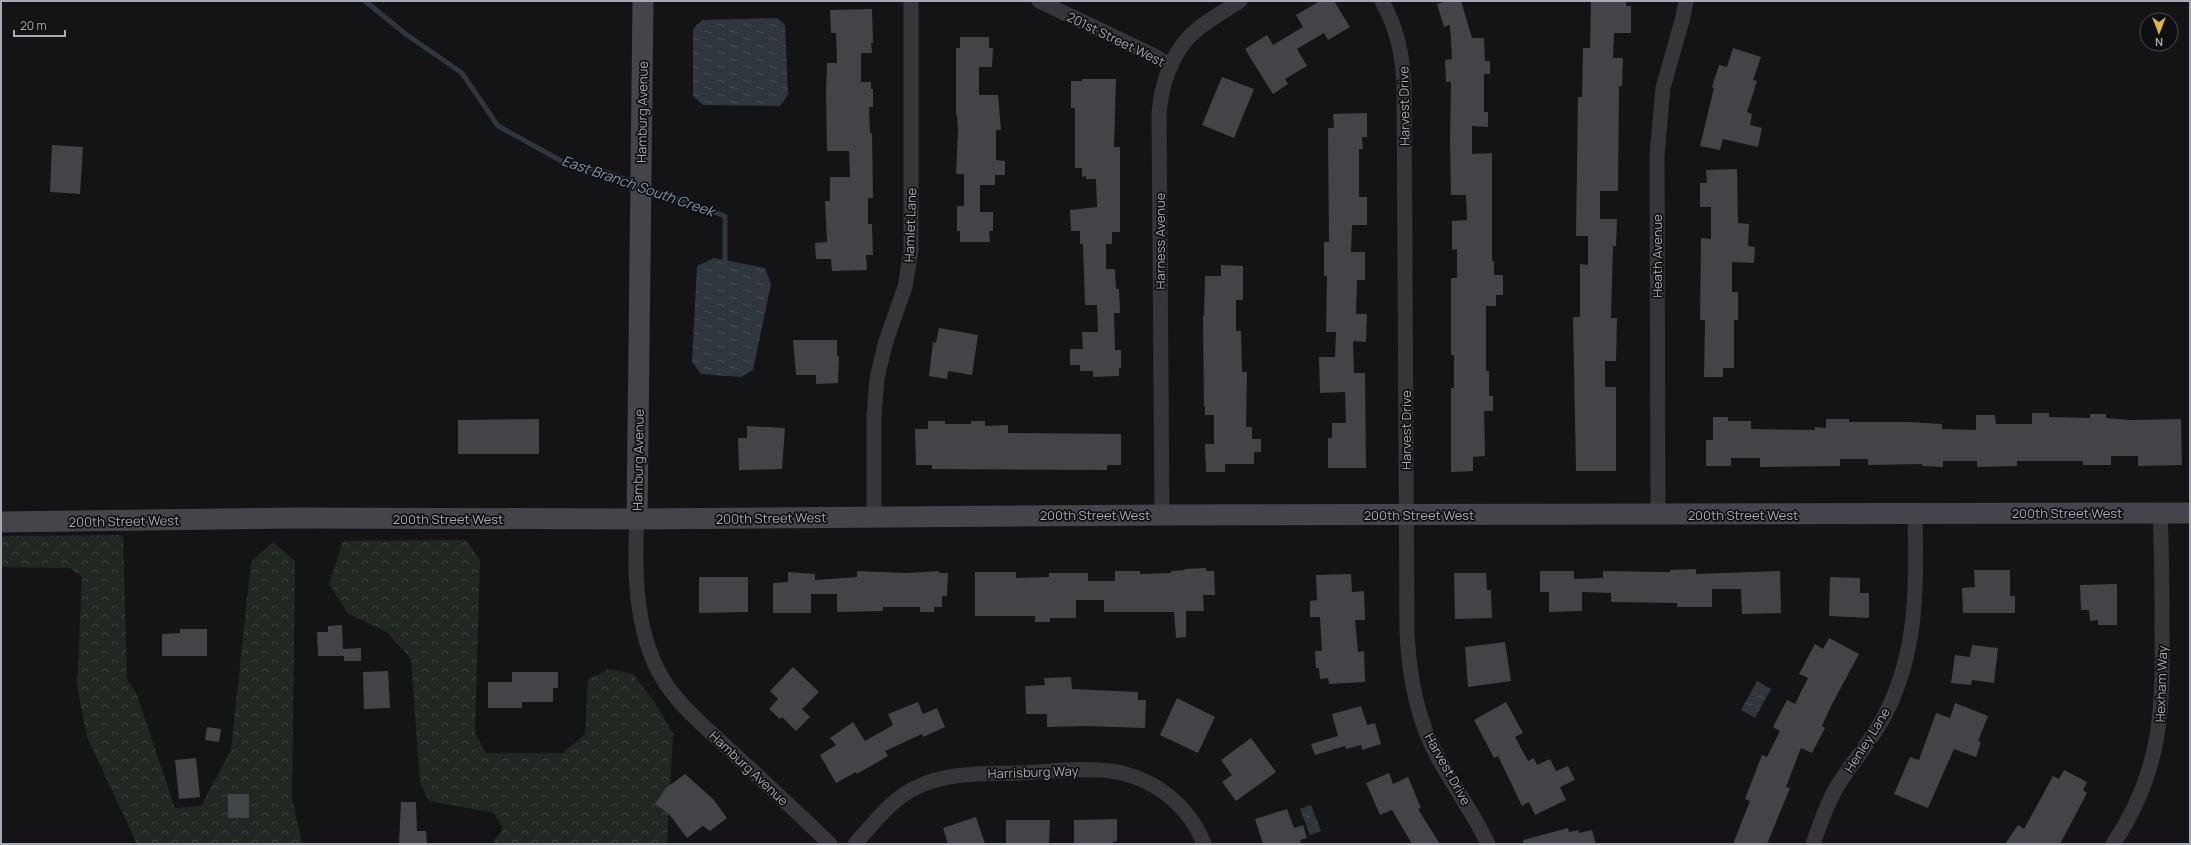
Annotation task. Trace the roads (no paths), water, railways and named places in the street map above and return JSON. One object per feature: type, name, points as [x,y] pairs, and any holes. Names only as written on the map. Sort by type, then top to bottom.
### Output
[{"type":"street","name":"Hamburg Avenue","points":[[643,1],[636,560],[640,614],[647,643],[661,676],[688,710],[830,844]]},
{"type":"street","name":"Hamlet Lane","points":[[874,516],[874,416],[877,378],[886,341],[905,287],[911,250],[912,1]]},
{"type":"street","name":"201st Street West","points":[[1039,1],[1155,56],[1170,66]]},
{"type":"street","name":"Harness Avenue","points":[[1162,515],[1159,114],[1161,95],[1170,66],[1188,38],[1202,26],[1240,1]]},
{"type":"street","name":"Harvest Drive","points":[[1382,1],[1393,20],[1403,55],[1408,646],[1414,694],[1435,752],[1470,808],[1488,844]]},
{"type":"street","name":"Heath Avenue","points":[[1658,515],[1657,155],[1662,88],[1683,17],[1686,1]]},
{"type":"street","name":"Henley Lane","points":[[1813,844],[1837,786],[1879,726],[1901,676],[1915,617],[1915,513]]},
{"type":"street","name":"200th Street West","points":[[1,522],[297,518],[637,519],[874,516],[2190,513]]},
{"type":"street","name":"Hexham Way","points":[[2113,844],[2132,811],[2150,771],[2155,752],[2161,715],[2163,676],[2160,514]]},
{"type":"street","name":"Harrisburg Way","points":[[855,844],[892,802],[916,787],[939,778],[970,774],[1096,770],[1132,776],[1165,792],[1186,813],[1204,844]]},
{"type":"water","points":[[777,18],[785,25],[788,95],[780,106],[703,105],[693,96],[693,29],[702,20]]},
{"type":"water","points":[[714,258],[765,268],[771,284],[753,370],[741,377],[701,374],[692,362],[697,266]]},
{"type":"water","points":[[1757,681],[1771,689],[1755,718],[1741,710]]},
{"type":"water","points":[[1311,805],[1321,831],[1310,835],[1300,809]]},
{"type":"waterway","name":"East Branch South Creek","points":[[365,1],[407,35],[462,73],[498,126],[567,164],[606,172],[636,183]]},
{"type":"waterway","name":"East Branch South Creek","points":[[645,187],[725,216],[725,266]]}]
